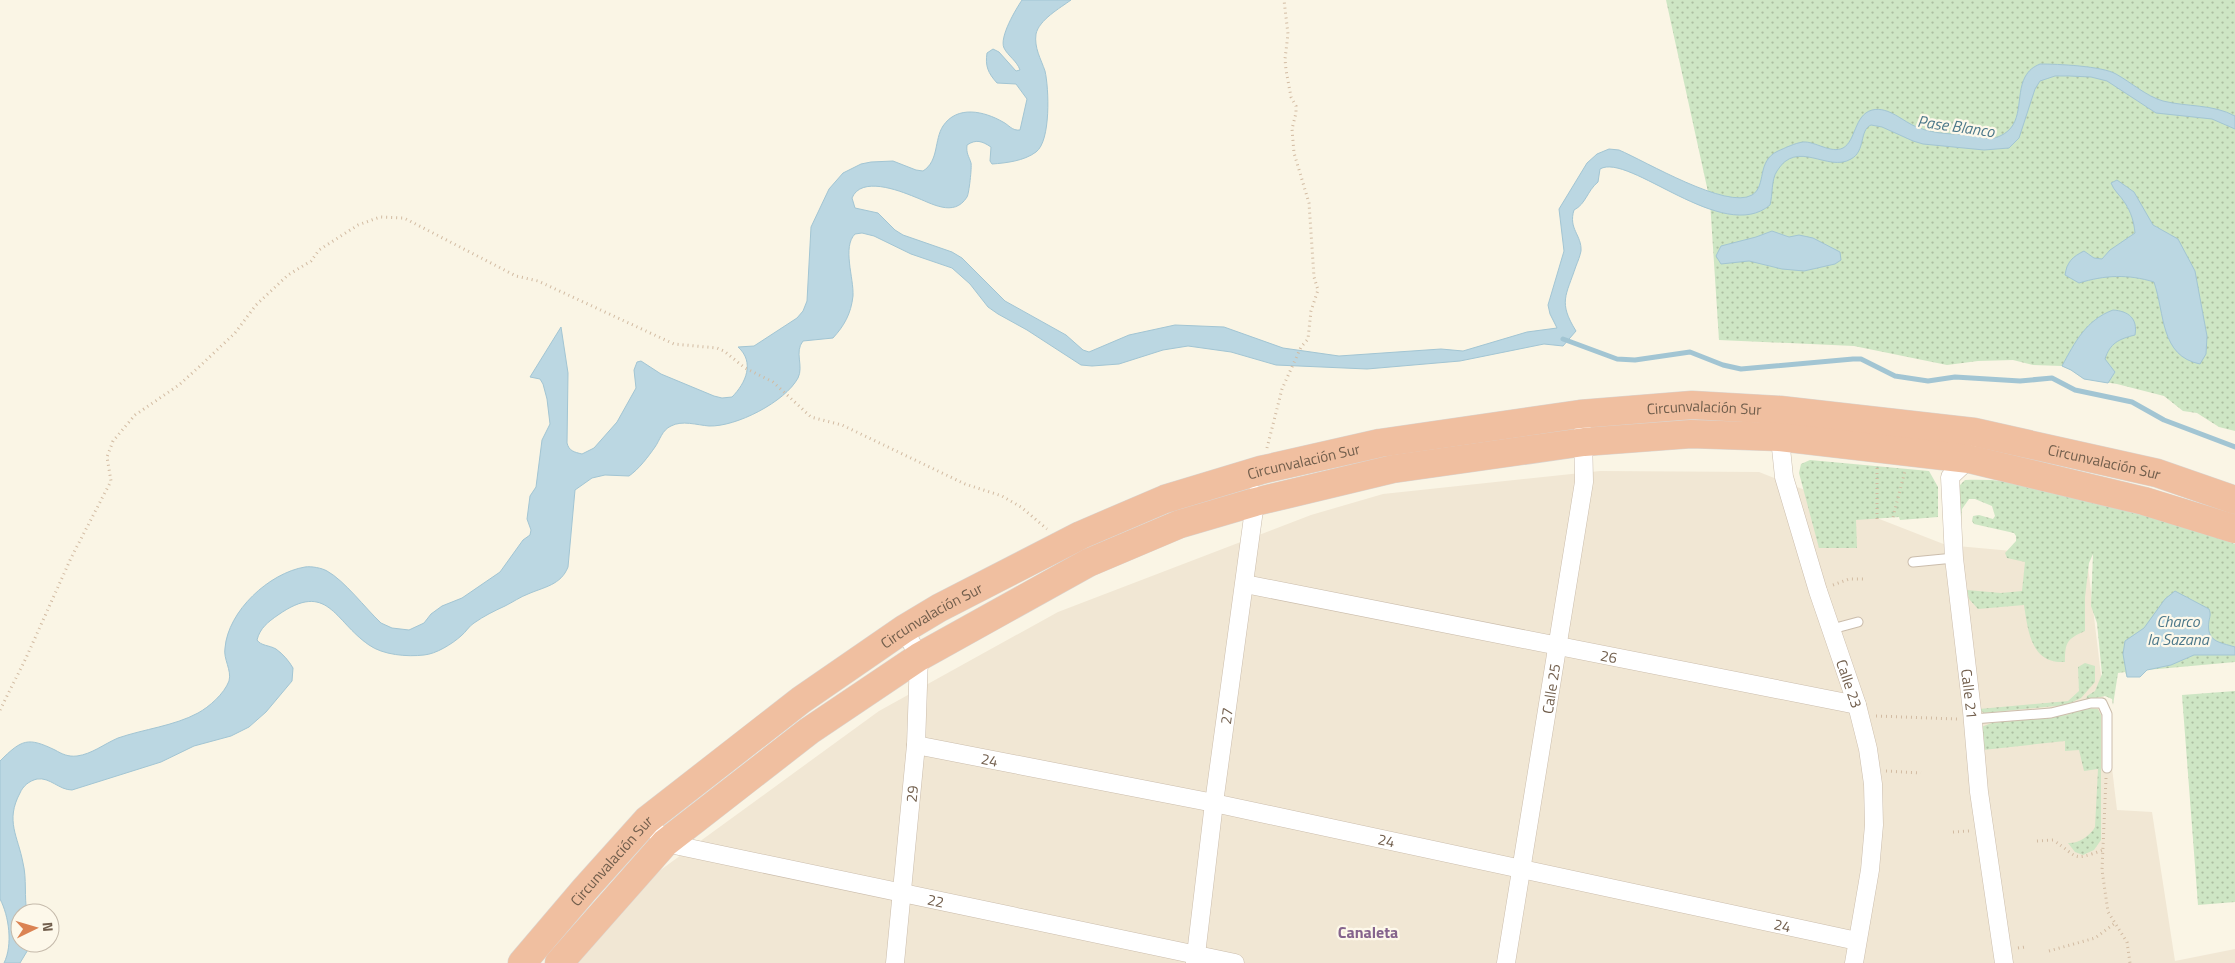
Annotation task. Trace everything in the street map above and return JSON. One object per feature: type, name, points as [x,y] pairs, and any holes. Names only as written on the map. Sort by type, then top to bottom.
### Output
[{"type":"highway","name":"Circunvalación Sur","points":[[534,959],[647,820],[801,700],[904,629],[939,608],[1081,535],[1165,500],[1261,470],[1380,443],[1580,414],[1692,405],[1780,410],[1974,432],[2157,473],[2235,500]]},
{"type":"highway","name":"Circunvalación Sur","points":[[559,963],[665,843],[809,731],[919,657],[1088,562],[1180,524],[1255,502],[1393,469],[1584,442],[1691,434],[1779,437],[1968,459],[2144,501],[2235,529]]},
{"type":"street","name":"Calle 23","points":[[1780,410],[1779,437],[1784,477],[1818,591],[1857,705],[1871,770],[1874,825],[1871,861],[1854,963]]},
{"type":"street","name":"Calle 25","points":[[1506,963],[1584,482],[1584,442],[1580,414]]},
{"type":"street","points":[[1968,459],[1974,432]]},
{"type":"street","name":"Calle 21","points":[[1968,459],[1950,477],[1954,558],[1973,719],[1978,792],[2004,963]]},
{"type":"street","name":"27","points":[[1195,959],[1214,803],[1261,470]]},
{"type":"street","name":"26","points":[[1245,584],[1857,705]]},
{"type":"street","points":[[904,629],[919,657]]},
{"type":"street","name":"29","points":[[895,963],[916,745],[919,657]]},
{"type":"street","name":"24","points":[[916,745],[1214,803],[1857,941]]},
{"type":"street","points":[[647,820],[665,843]]},
{"type":"street","name":"22","points":[[665,843],[902,893],[1195,959],[1236,963]]},
{"type":"lane","points":[[1913,562],[1954,558]]},
{"type":"lane","points":[[1832,629],[1858,622]]},
{"type":"lane","points":[[1973,719],[2051,713],[2091,702],[2102,703],[2107,714],[2107,768]]},
{"type":"path","points":[[1261,470],[1282,389],[1301,347],[1308,338],[1311,311],[1318,290],[1314,276],[1309,203],[1294,153],[1292,129],[1296,106],[1291,97],[1286,70],[1285,59],[1288,34],[1284,0]]},
{"type":"path","points":[[0,710],[26,658],[71,558],[110,481],[107,457],[108,449],[113,440],[135,415],[179,385],[200,366],[235,333],[256,305],[288,275],[311,261],[319,250],[331,241],[358,225],[380,217],[404,218],[516,276],[553,288],[674,344],[717,348],[724,351],[745,368],[773,382],[811,417],[842,425],[965,484],[1002,496],[1021,507],[1045,528],[1053,532]]},
{"type":"path","points":[[1877,460],[1877,520]]},
{"type":"path","points":[[1893,517],[1908,462]]},
{"type":"path","points":[[1818,591],[1849,579],[1863,579]]},
{"type":"path","points":[[1857,705],[1864,712],[1871,715],[1973,719]]},
{"type":"path","points":[[2107,768],[2104,850],[2101,860],[2103,880],[2108,912],[2127,942],[2130,963]]},
{"type":"path","points":[[1871,770],[1921,773]]},
{"type":"path","points":[[2036,841],[2053,840],[2076,857],[2085,858],[2104,850]]},
{"type":"path","points":[[2049,951],[2095,938],[2115,924]]},
{"type":"shaded area","points":[[1600,471],[1759,472],[1946,545],[2087,558],[2117,810],[2152,812],[2175,961],[2235,949],[2235,963],[574,963],[633,890],[879,711],[1058,612],[1311,515],[1383,494]]},
{"type":"green space","points":[[1666,0],[2235,0],[2235,431],[2219,427],[2197,413],[2183,411],[2164,396],[2117,384],[2084,379],[2062,366],[2033,365],[2013,360],[1978,361],[1947,365],[1854,346],[1719,340],[1710,201]]},
{"type":"green space","points":[[1810,460],[1929,471],[1938,487],[1938,517],[1900,520],[1899,517],[1856,520],[1857,548],[1819,548],[1799,473],[1801,464]]},
{"type":"green space","points":[[1965,480],[1997,480],[2066,491],[2102,500],[2235,544],[2235,662],[2147,670],[2133,677],[2127,677],[2125,672],[2118,673],[2113,705],[2112,699],[2105,696],[2086,700],[2087,696],[2095,691],[2102,674],[2097,623],[2091,606],[2093,554],[2089,563],[2085,597],[2085,631],[2074,636],[2068,642],[2065,662],[2045,658],[2033,644],[2027,625],[2024,605],[1978,609],[1969,599],[1967,590],[2001,593],[2022,591],[2025,562],[2007,558],[2005,553],[2016,541],[2014,533],[1974,524],[1972,521],[1973,516],[1979,515],[1993,519],[1995,516],[1992,506],[1975,499],[1969,499],[1962,509],[1961,521],[1956,489]]},
{"type":"green space","points":[[2085,663],[2095,666],[2095,682],[2081,698],[2066,705],[1984,713],[1979,709],[2068,701],[2079,691],[2078,667]]},
{"type":"green space","points":[[2235,691],[2235,902],[2198,905],[2182,695]]},
{"type":"green space","points":[[2087,708],[2098,709],[2101,715],[2101,840],[2094,850],[2083,855],[2075,852],[2068,843],[2083,839],[2095,827],[2098,769],[2084,771],[2079,750],[2065,751],[2065,741],[1983,750],[1981,727],[1992,723],[2066,715]]},
{"type":"water","points":[[1022,0],[1071,0],[1045,19],[1036,34],[1037,49],[1045,71],[1048,114],[1044,137],[1041,146],[1036,152],[1009,162],[992,164],[990,161],[991,147],[979,142],[967,145],[967,153],[971,163],[969,191],[967,197],[956,207],[942,207],[890,188],[871,186],[857,191],[852,198],[855,208],[878,213],[895,230],[903,235],[952,252],[962,258],[1005,301],[1066,335],[1083,350],[1089,352],[1129,335],[1175,325],[1224,327],[1283,348],[1339,356],[1441,349],[1463,351],[1527,332],[1557,328],[1548,305],[1564,251],[1559,209],[1587,163],[1597,154],[1609,149],[1619,150],[1706,190],[1724,196],[1740,198],[1752,195],[1757,191],[1764,167],[1771,155],[1803,142],[1833,149],[1843,148],[1850,140],[1858,122],[1866,113],[1872,110],[1878,109],[1890,112],[1924,130],[1947,134],[1977,135],[1988,138],[2000,136],[2008,131],[2016,118],[2025,77],[2031,69],[2040,64],[2080,66],[2109,71],[2163,101],[2227,112],[2235,116],[2235,129],[2212,119],[2156,113],[2107,81],[2091,77],[2055,76],[2040,81],[2035,89],[2019,138],[2009,148],[1984,150],[1923,144],[1882,127],[1871,125],[1865,131],[1859,151],[1851,159],[1833,162],[1803,156],[1794,157],[1785,162],[1775,175],[1770,205],[1750,214],[1728,214],[1703,207],[1632,173],[1614,167],[1600,169],[1598,182],[1574,210],[1573,222],[1581,245],[1581,251],[1567,292],[1565,306],[1576,331],[1563,346],[1544,344],[1460,361],[1367,369],[1276,365],[1231,352],[1188,346],[1163,350],[1119,364],[1081,365],[988,307],[970,284],[952,268],[911,254],[874,236],[862,233],[855,234],[849,247],[853,296],[849,314],[833,338],[803,341],[799,350],[800,373],[792,387],[771,404],[746,418],[709,426],[685,423],[675,424],[663,433],[643,463],[629,476],[605,475],[592,478],[575,490],[568,567],[556,582],[485,616],[472,624],[449,645],[434,653],[424,655],[410,656],[381,651],[369,645],[329,608],[320,603],[308,602],[295,605],[268,623],[260,632],[257,640],[276,649],[286,658],[293,668],[292,681],[266,712],[249,727],[231,736],[194,746],[161,762],[72,790],[42,779],[34,780],[27,784],[21,790],[13,812],[14,828],[25,875],[26,903],[10,903],[10,953],[26,953],[20,963],[4,963],[7,956],[9,931],[6,914],[0,899],[0,761],[14,748],[26,742],[38,743],[68,756],[82,755],[118,738],[179,721],[202,710],[220,695],[229,681],[225,648],[228,634],[242,608],[265,586],[291,571],[310,567],[327,571],[348,588],[381,623],[392,628],[409,630],[424,623],[431,614],[442,606],[462,598],[500,572],[523,540],[530,535],[531,530],[527,519],[530,496],[536,487],[542,440],[550,424],[543,384],[540,379],[530,377],[561,327],[568,373],[567,443],[574,452],[582,454],[594,448],[617,422],[636,388],[634,370],[637,362],[641,361],[661,374],[714,396],[722,398],[732,397],[745,379],[747,372],[746,359],[738,347],[754,346],[797,318],[803,311],[807,301],[811,227],[829,189],[843,173],[861,164],[893,161],[923,171],[932,162],[943,126],[949,119],[963,113],[971,112],[988,115],[1013,129],[1020,130],[1027,99],[1016,84],[997,83],[991,76],[986,62],[987,53],[993,49],[999,52],[1016,71],[1020,70],[1004,48],[1003,43],[1009,23]]},
{"type":"water","points":[[2117,180],[2134,192],[2153,225],[2178,239],[2195,271],[2207,336],[2206,354],[2200,364],[2187,359],[2177,352],[2171,343],[2166,332],[2154,282],[2117,276],[2079,283],[2065,275],[2069,263],[2080,253],[2084,251],[2094,258],[2102,259],[2110,250],[2135,233],[2129,210],[2111,183]]},
{"type":"water","points":[[1772,231],[1789,237],[1799,235],[1813,238],[1840,252],[1841,260],[1835,264],[1804,271],[1782,269],[1749,261],[1721,264],[1716,256],[1721,246]]},
{"type":"water","points":[[2113,310],[2131,316],[2136,329],[2135,335],[2116,342],[2107,354],[2105,359],[2115,372],[2108,383],[2084,379],[2062,366],[2077,340],[2088,326]]},
{"type":"water","name":"Charco la Sazana","points":[[2175,591],[2209,609],[2209,628],[2212,637],[2219,642],[2235,647],[2235,655],[2194,655],[2171,665],[2147,670],[2140,677],[2127,677],[2123,654],[2125,641],[2144,628],[2165,599]]},
{"type":"waterway","points":[[1563,339],[1617,359],[1635,360],[1690,352],[1723,365],[1741,369],[1861,359],[1895,376],[1928,381],[1955,377],[2020,381],[2052,378],[2075,390],[2132,402],[2164,420],[2235,447]]},
{"type":"district","name":"Canaleta","points":[[1368,932]]},
{"type":"water label","name":"Pase Blanco","points":[[1956,126]]}]
